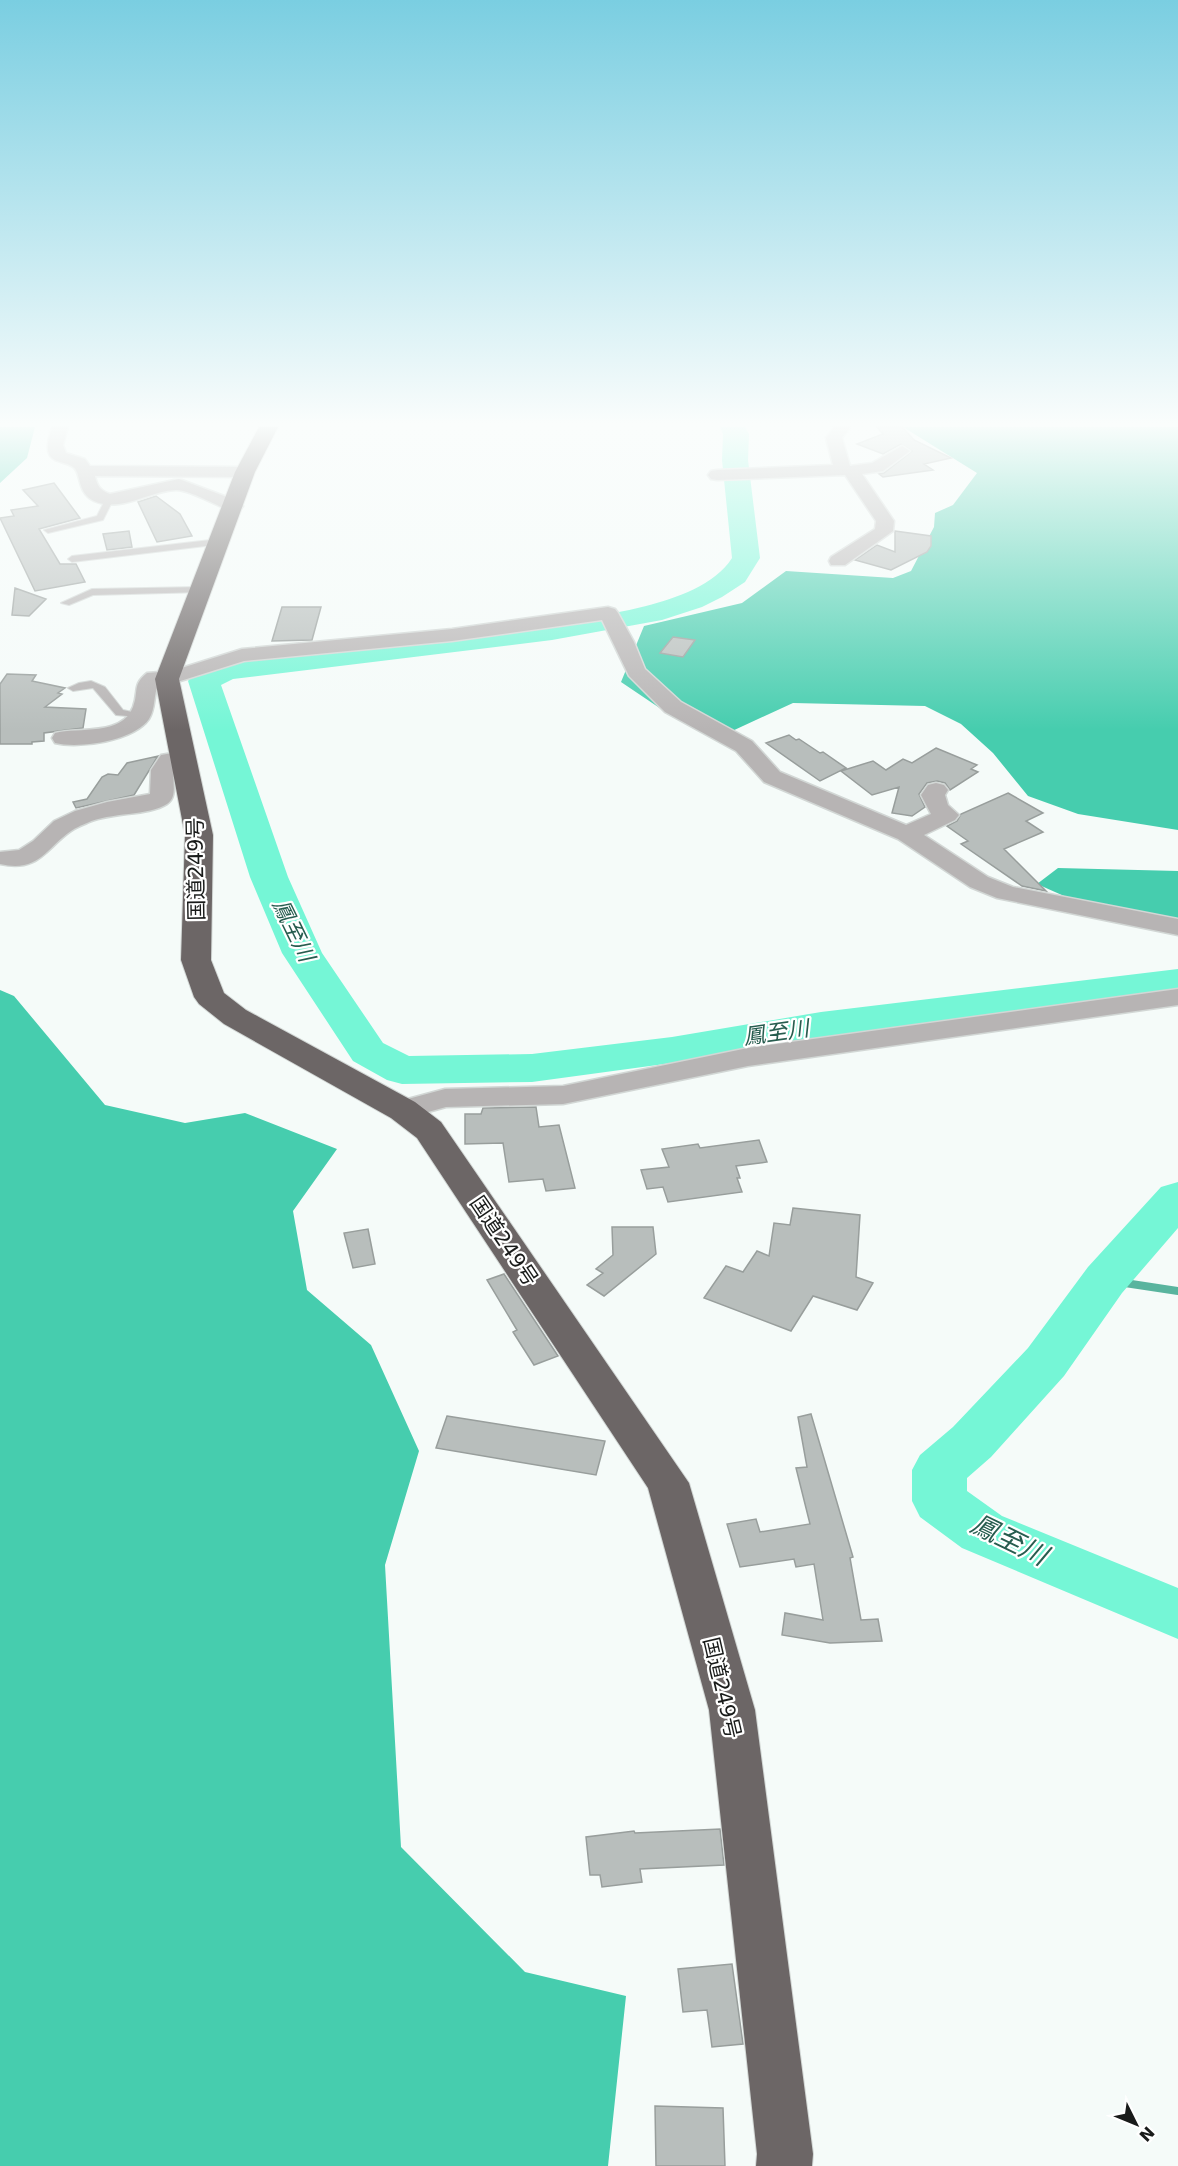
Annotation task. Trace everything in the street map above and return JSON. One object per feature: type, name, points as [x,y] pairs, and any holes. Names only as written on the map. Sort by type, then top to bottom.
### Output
[{"type":"highway","points":[[167,677],[225,528]]},
{"type":"highway","name":"国道249号","points":[[167,677],[199,835],[196,960],[210,997],[235,1017],[404,1110],[429,1130],[669,1483],[732,1710],[785,2154],[784,2166]]},
{"type":"street","points":[[838,561],[884,531],[884,528]]},
{"type":"street","points":[[63,738],[122,730],[133,725],[144,708],[147,683],[154,677],[167,677],[242,655],[452,635],[595,613],[608,613],[624,642],[636,672],[673,707],[744,746],[772,777],[906,834],[979,882],[1006,893],[1178,927]]},
{"type":"street","points":[[6,858],[25,857],[42,846],[62,826],[83,816],[128,805],[153,802],[160,798],[163,786],[162,770],[169,760],[184,758]]},
{"type":"street","points":[[906,834],[947,815],[934,802],[933,795],[936,790]]},
{"type":"street","points":[[404,1110],[445,1098],[563,1095],[748,1058],[1178,997]]},
{"type":"lane","points":[[48,530],[56,528]]},
{"type":"lane","points":[[72,559],[219,542]]},
{"type":"lane","points":[[66,603],[92,592],[200,590]]},
{"type":"lane","points":[[73,688],[92,684],[102,688],[120,713],[134,715],[144,708]]},
{"type":"green space","points":[[933,528],[1178,528],[1178,830],[1078,814],[1028,796],[993,753],[961,724],[925,706],[793,703],[730,732],[670,715],[621,682],[644,626],[742,603],[786,571],[893,578],[911,571]]},
{"type":"green space","points":[[1058,868],[1178,871],[1178,921],[1082,904],[1037,884]]},
{"type":"green space","points":[[0,990],[14,996],[105,1105],[185,1123],[245,1113],[337,1149],[293,1211],[307,1290],[371,1345],[419,1451],[385,1565],[401,1847],[525,1972],[626,1996],[608,2166],[0,2166]]},
{"type":"building","points":[[5,528],[42,528],[39,529],[60,564],[76,564],[85,582],[35,591]]},
{"type":"building","points":[[150,528],[188,528],[192,536],[157,542]]},
{"type":"building","points":[[129,531],[132,547],[107,550],[103,534]]},
{"type":"building","points":[[895,531],[931,536],[931,546],[927,552],[891,570],[855,560],[877,545],[895,552]]},
{"type":"building","points":[[15,588],[46,599],[29,616],[12,615]]},
{"type":"building","points":[[282,607],[321,607],[312,640],[272,641]]},
{"type":"building","points":[[673,637],[695,640],[683,657],[660,653]]},
{"type":"building","points":[[7,674],[36,675],[32,681],[65,688],[58,693],[62,694],[45,707],[86,709],[83,728],[44,733],[44,741],[32,742],[32,744],[0,744],[0,684]]},
{"type":"building","points":[[789,735],[820,753],[823,752],[846,768],[820,781],[766,743]]},
{"type":"building","points":[[936,748],[977,765],[971,769],[978,772],[950,790],[945,783],[937,781],[927,783],[919,794],[925,807],[912,816],[892,813],[899,787],[872,795],[841,771],[873,761],[886,770],[903,759],[912,763]]},
{"type":"building","points":[[158,756],[134,795],[76,808],[73,802],[87,799],[102,777],[108,774],[118,775],[127,763]]},
{"type":"building","points":[[1008,793],[1043,813],[1026,821],[1043,832],[1004,849],[1046,891],[1022,886],[961,844],[968,841],[947,826],[957,821],[961,814]]},
{"type":"building","points":[[536,1107],[539,1127],[559,1125],[575,1188],[546,1191],[543,1179],[509,1182],[503,1143],[465,1144],[465,1114],[481,1114],[483,1108]]},
{"type":"building","points":[[759,1140],[767,1162],[736,1166],[742,1192],[668,1202],[663,1187],[647,1189],[641,1170],[669,1167],[662,1149],[698,1144],[700,1148]]},
{"type":"building","points":[[793,1208],[860,1215],[856,1277],[873,1283],[857,1310],[813,1296],[791,1331],[704,1298],[726,1266],[743,1272],[757,1251],[769,1256],[774,1223],[790,1225]]},
{"type":"building","points":[[612,1227],[653,1227],[656,1254],[604,1296],[587,1285],[603,1273],[596,1269],[613,1255]]},
{"type":"building","points":[[368,1229],[375,1264],[353,1268],[344,1233]]},
{"type":"building","points":[[504,1274],[558,1356],[534,1365],[513,1332],[517,1330],[487,1280]]},
{"type":"building","points":[[811,1414],[853,1557],[850,1558],[861,1620],[878,1619],[882,1641],[830,1643],[782,1635],[785,1613],[823,1620],[814,1564],[796,1567],[794,1559],[740,1567],[727,1524],[756,1519],[760,1532],[810,1524],[796,1468],[807,1467],[798,1417]]},
{"type":"building","points":[[447,1416],[605,1441],[596,1475],[436,1448]]},
{"type":"building","points":[[720,1829],[724,1865],[640,1869],[642,1882],[602,1887],[600,1875],[590,1875],[586,1837],[634,1831],[635,1833]]},
{"type":"building","points":[[732,1964],[743,2044],[712,2047],[707,2010],[683,2012],[678,1969]]},
{"type":"building","points":[[655,2106],[723,2108],[725,2166],[656,2166]]},
{"type":"waterway","name":"鳳至川","points":[[743,528],[746,558],[735,576],[691,601],[651,614],[552,631],[225,670],[204,681],[269,877],[302,953],[368,1052],[402,1070],[532,1068],[672,1050],[821,1025],[1178,981]]},
{"type":"waterway","name":"鳳至川","points":[[1178,1198],[1105,1280],[1046,1362],[972,1442],[939,1470],[940,1501],[982,1532],[1178,1614]]},
{"type":"waterway","points":[[1105,1280],[1178,1291]]}]
